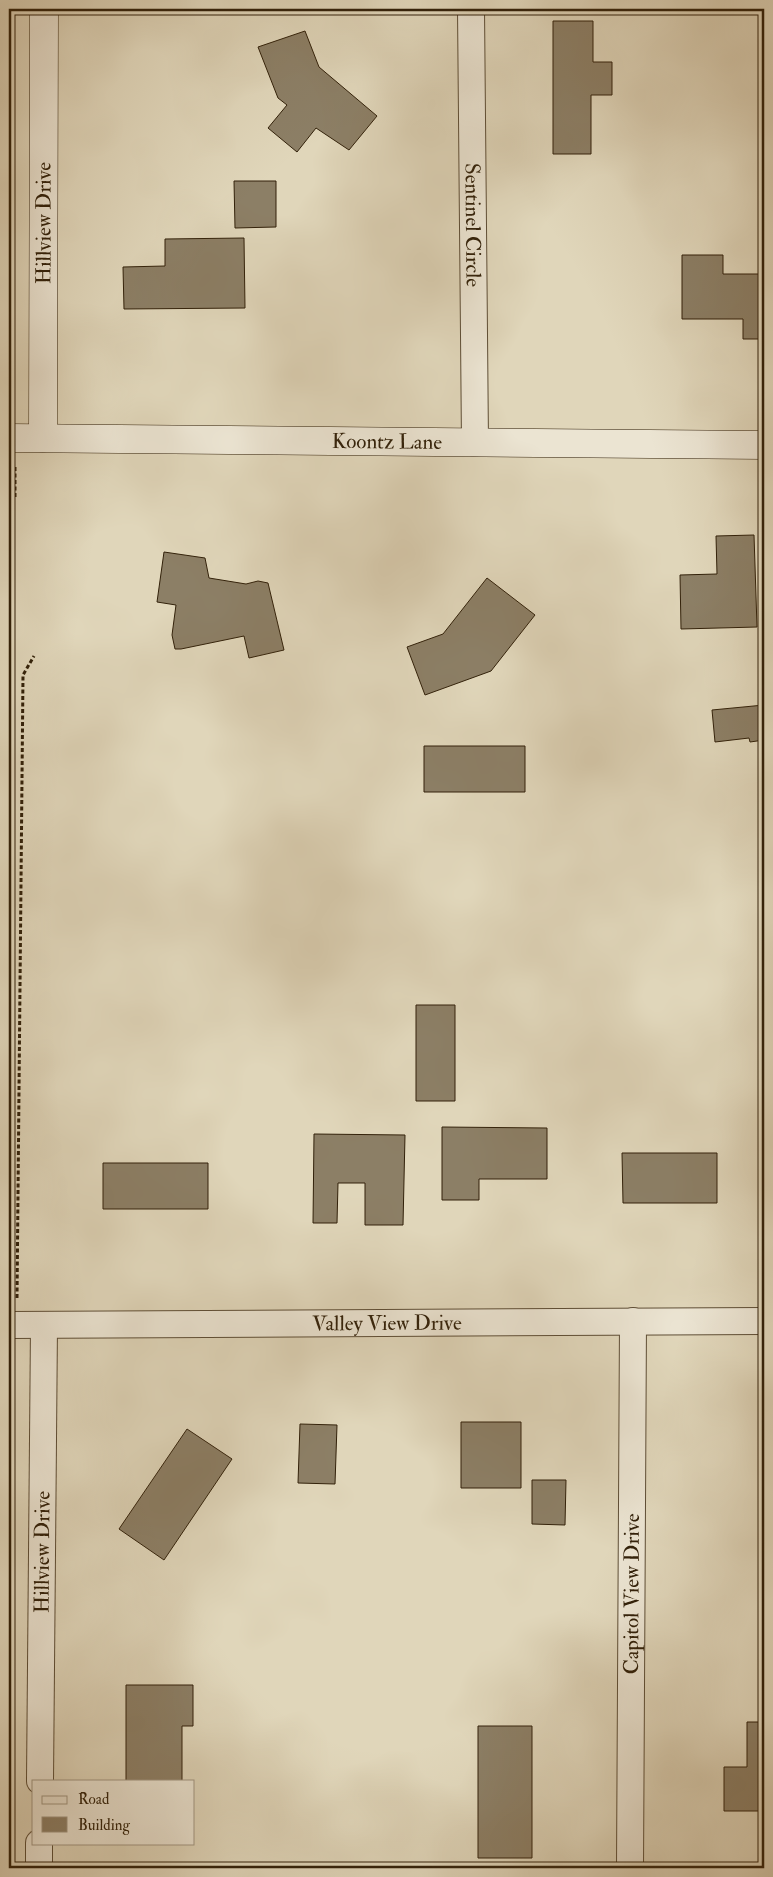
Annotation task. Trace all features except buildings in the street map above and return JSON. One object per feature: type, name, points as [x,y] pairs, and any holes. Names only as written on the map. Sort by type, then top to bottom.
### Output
[{"type":"street","name":"Hillview Drive","points":[[43,438],[44,9]]},
{"type":"street","name":"Sentinel Circle","points":[[471,9],[476,443]]},
{"type":"street","name":"Koontz Lane","points":[[9,438],[764,445]]},
{"type":"street","name":"Capitol View Drive","points":[[630,1868],[633,1321]]},
{"type":"street","name":"Valley View Drive","points":[[13,1325],[764,1321]]},
{"type":"street","name":"Hillview Drive","points":[[40,1780],[44,1324]]},
{"type":"street","points":[[39,1868],[40,1844]]},
{"type":"path","points":[[13,1325],[23,675],[34,656]]}]
